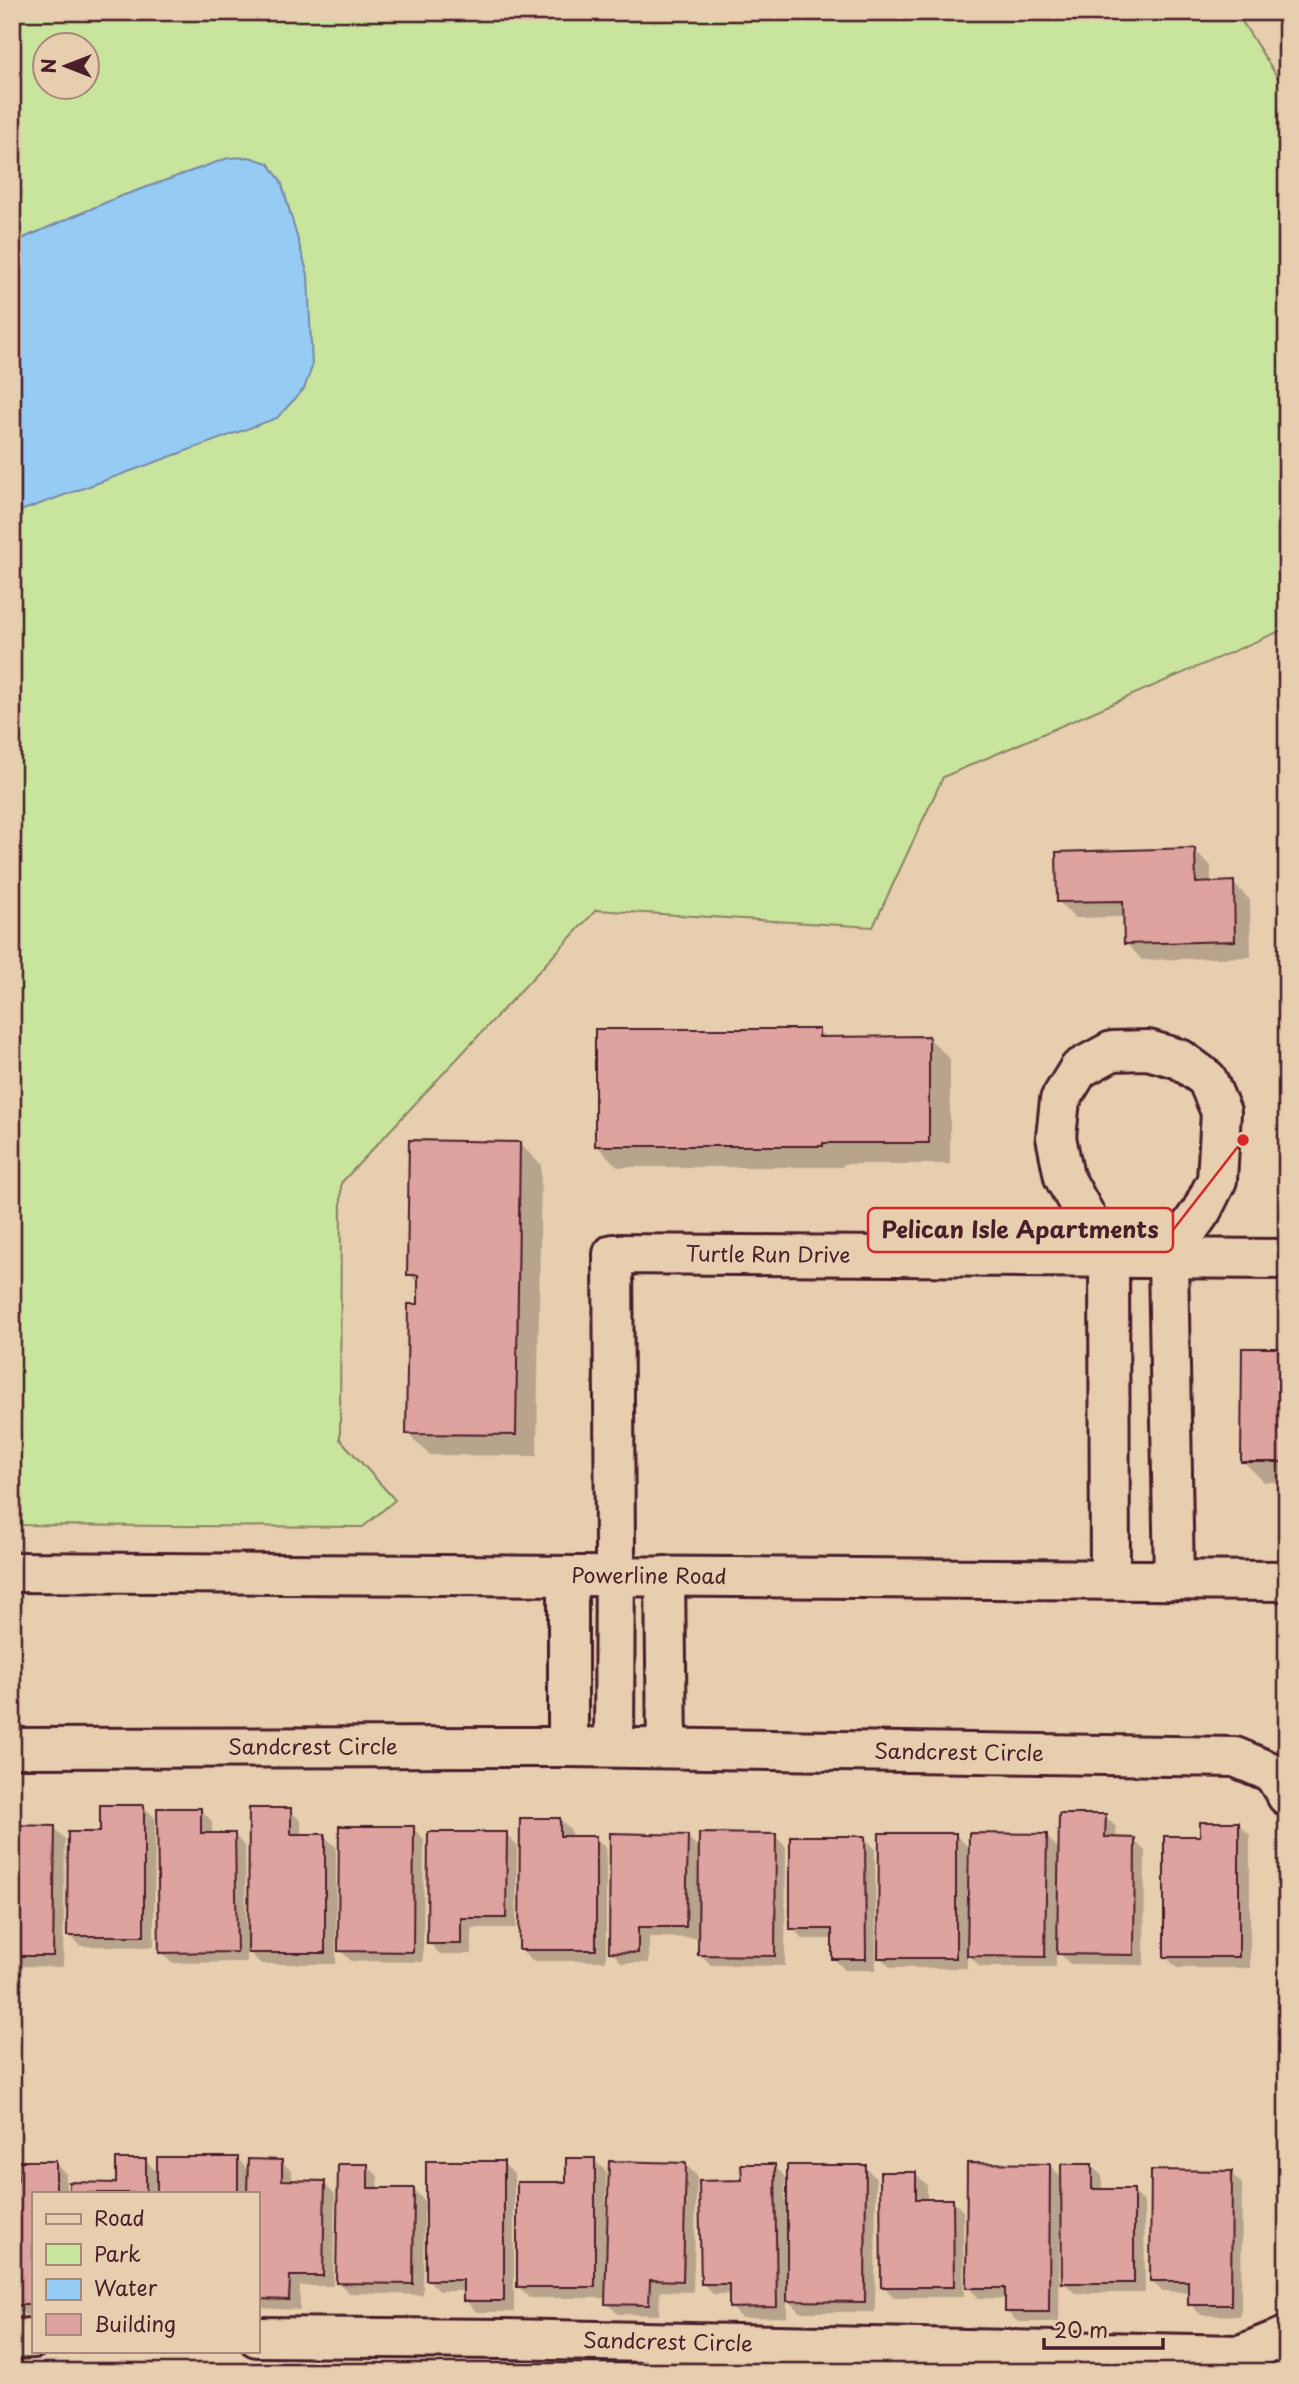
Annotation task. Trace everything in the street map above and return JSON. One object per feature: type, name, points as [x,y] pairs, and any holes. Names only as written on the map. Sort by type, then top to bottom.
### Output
[{"type":"street","points":[[1110,1579],[1109,1259],[1064,1177],[1056,1137],[1060,1100],[1079,1069],[1111,1051],[1148,1050],[1180,1059],[1207,1079],[1221,1111],[1217,1180],[1202,1210],[1168,1259],[1174,1580]]},
{"type":"street","name":"Turtle Run Drive","points":[[615,1576],[613,1254],[1287,1259]]},
{"type":"street","name":"Powerline Road","points":[[12,1572],[1287,1581]]},
{"type":"street","points":[[568,1576],[568,1746]]},
{"type":"street","points":[[614,1747],[615,1576]]},
{"type":"street","points":[[665,1576],[667,1748]]},
{"type":"street","name":"Sandcrest Circle","points":[[12,1748],[568,1746],[1235,1757],[1273,1773],[1287,1796]]},
{"type":"street","name":"Sandcrest Circle","points":[[259,2337],[505,2339],[1240,2355],[1287,2336]]},
{"type":"street","points":[[12,2339],[32,2339]]},
{"type":"green space","points":[[12,12],[1236,12],[1287,92],[1287,628],[943,777],[873,927],[596,910],[341,1183],[340,1439],[395,1500],[363,1527],[12,1525]]},
{"type":"water","points":[[249,157],[268,163],[281,181],[308,275],[312,367],[304,389],[277,418],[12,514],[12,243],[116,198],[228,158]]},
{"type":"building","points":[[1195,848],[1196,883],[1234,881],[1235,941],[1124,944],[1123,901],[1057,902],[1056,852]]},
{"type":"building","points":[[595,1029],[819,1029],[819,1037],[929,1036],[929,1143],[595,1146]]},
{"type":"building","points":[[409,1140],[520,1142],[516,1435],[406,1434],[408,1304],[418,1304],[418,1275],[407,1275]]},
{"type":"building","points":[[1242,1348],[1287,1348],[1287,1462],[1241,1462]]},
{"type":"building","points":[[100,1805],[144,1805],[144,1936],[67,1936],[68,1832],[100,1832]]},
{"type":"building","points":[[157,1808],[201,1808],[201,1833],[235,1833],[237,1952],[159,1953]]},
{"type":"building","points":[[249,1808],[291,1808],[291,1834],[325,1834],[325,1953],[248,1953]]},
{"type":"building","points":[[1059,1814],[1106,1814],[1105,1837],[1135,1838],[1134,1955],[1057,1954]]},
{"type":"building","points":[[520,1818],[560,1818],[560,1836],[596,1836],[596,1950],[519,1950]]},
{"type":"building","points":[[1200,1822],[1239,1822],[1239,1957],[1164,1957],[1164,1836],[1200,1836]]},
{"type":"building","points":[[12,1825],[55,1826],[53,1956],[12,1956]]},
{"type":"building","points":[[339,1826],[414,1826],[413,1952],[338,1951]]},
{"type":"building","points":[[428,1832],[507,1832],[506,1918],[461,1918],[461,1944],[427,1944]]},
{"type":"building","points":[[610,1833],[688,1835],[686,1927],[638,1927],[638,1953],[609,1952]]},
{"type":"building","points":[[699,1833],[776,1834],[775,1956],[698,1955]]},
{"type":"building","points":[[879,1833],[956,1833],[956,1958],[878,1958]]},
{"type":"building","points":[[969,1833],[1047,1834],[1045,1957],[967,1956]]},
{"type":"building","points":[[790,1836],[865,1836],[866,1959],[832,1959],[832,1929],[790,1929]]},
{"type":"building","points":[[157,2157],[238,2157],[238,2192],[157,2192]]},
{"type":"building","points":[[566,2158],[595,2158],[595,2287],[517,2287],[517,2182],[566,2182]]},
{"type":"building","points":[[116,2159],[146,2159],[146,2192],[69,2192],[69,2182],[116,2183]]},
{"type":"building","points":[[248,2159],[282,2160],[282,2180],[325,2181],[323,2276],[290,2276],[289,2300],[259,2299],[259,2192],[247,2192]]},
{"type":"building","points":[[17,2161],[56,2161],[56,2192],[32,2192],[32,2305],[12,2305],[12,2180],[18,2180]]},
{"type":"building","points":[[426,2161],[504,2161],[504,2301],[463,2301],[463,2280],[426,2280]]},
{"type":"building","points":[[609,2161],[686,2163],[683,2281],[650,2280],[649,2305],[605,2304]]},
{"type":"building","points":[[967,2163],[1050,2164],[1049,2312],[1005,2312],[1005,2288],[966,2288]]},
{"type":"building","points":[[338,2164],[368,2164],[368,2188],[414,2188],[413,2284],[336,2283]]},
{"type":"building","points":[[741,2164],[775,2164],[777,2307],[729,2308],[729,2284],[701,2284],[699,2181],[742,2180]]},
{"type":"building","points":[[1061,2164],[1092,2164],[1092,2189],[1134,2189],[1134,2283],[1062,2283]]},
{"type":"building","points":[[787,2165],[866,2165],[865,2302],[787,2301]]},
{"type":"building","points":[[1151,2170],[1232,2171],[1231,2305],[1188,2305],[1188,2281],[1150,2281]]},
{"type":"building","points":[[880,2172],[916,2172],[916,2199],[953,2199],[954,2287],[881,2287]]},
{"type":"place","name":"Pelican Isle Apartments","points":[[1243,1140]]}]
